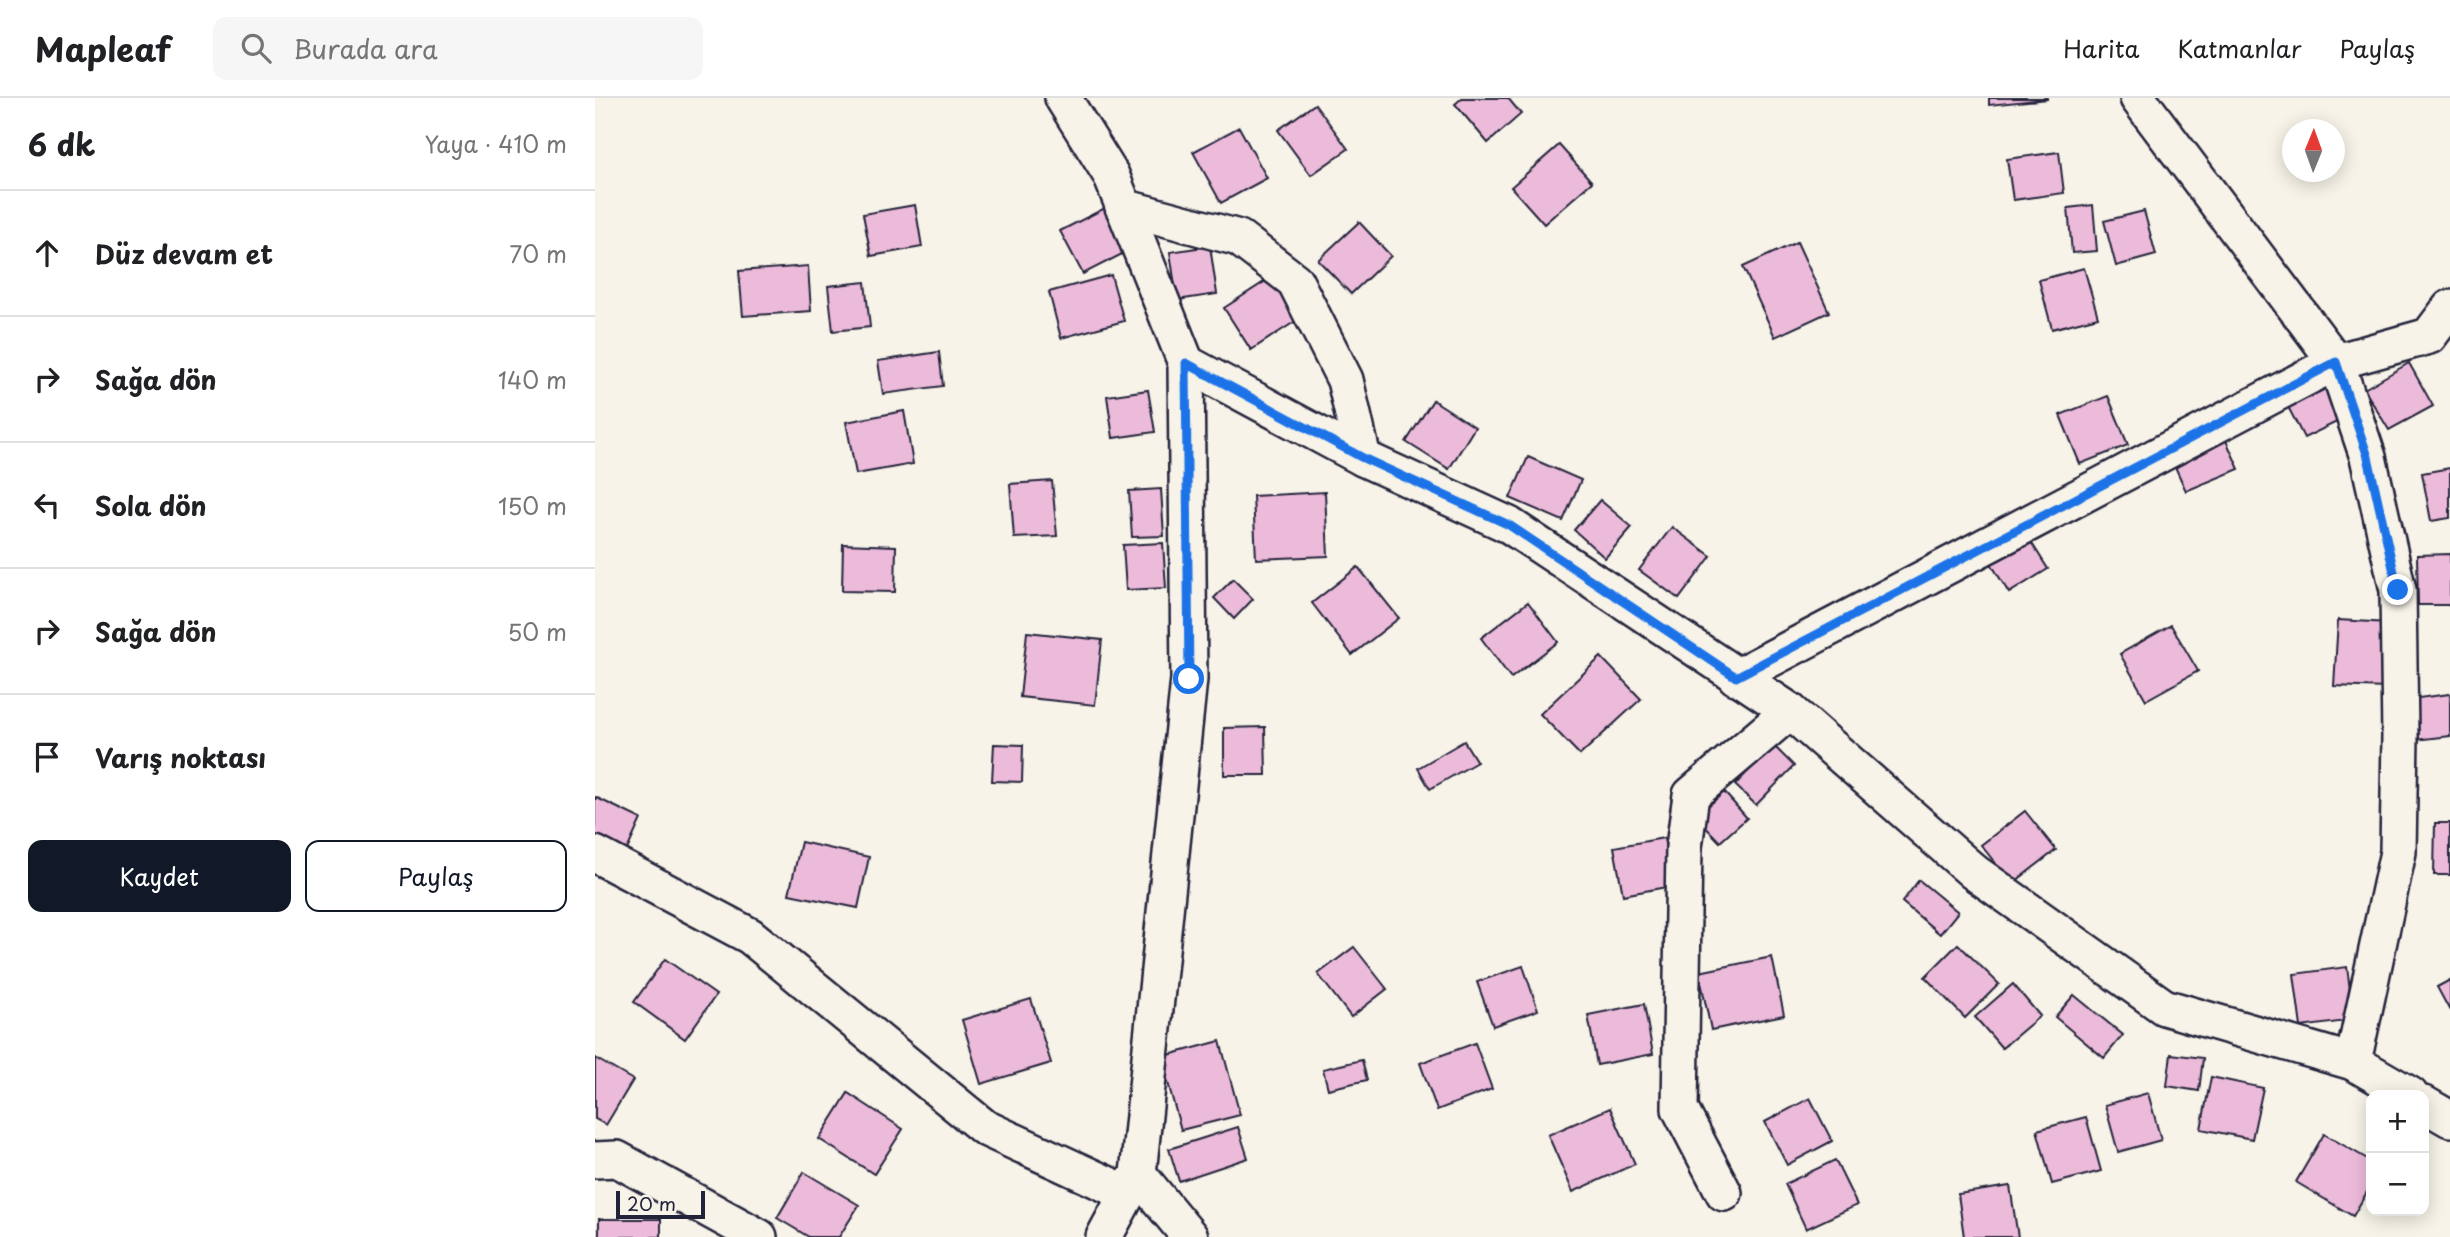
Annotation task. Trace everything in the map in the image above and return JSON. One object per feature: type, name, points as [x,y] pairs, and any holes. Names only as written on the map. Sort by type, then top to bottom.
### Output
[{"type":"street","points":[[1063,98],[1111,175],[1186,363],[1189,679],[1132,1183],[1104,1237]]},
{"type":"street","points":[[2138,98],[2336,362],[2368,457],[2398,590],[2400,737],[2397,852],[2353,1062]]},
{"type":"street","points":[[1123,207],[1239,238],[1295,281],[1345,380],[1363,458]]},
{"type":"street","points":[[1736,677],[2336,362],[2429,336],[2450,308]]},
{"type":"street","points":[[1186,363],[1363,458],[1509,525],[1790,711],[1974,872],[2164,1007],[2353,1062],[2401,1090]]},
{"type":"street","points":[[1724,1193],[1680,1110],[1683,847],[1691,795],[1790,711]]},
{"type":"street","points":[[595,854],[750,936],[985,1128],[1132,1183],[1190,1237]]},
{"type":"street","points":[[2429,1107],[2450,1119]]},
{"type":"street","points":[[595,1160],[617,1159],[759,1237]]},
{"type":"building","points":[[1462,98],[1508,98],[1521,114],[1488,143],[1455,104]]},
{"type":"building","points":[[1989,98],[2047,98],[2047,99],[1989,105]]},
{"type":"building","points":[[1315,104],[1348,149],[1311,175],[1278,130]]},
{"type":"building","points":[[1239,127],[1267,178],[1221,203],[1193,152]]},
{"type":"building","points":[[1559,145],[1592,182],[1544,224],[1511,187]]},
{"type":"building","points":[[2059,152],[2064,193],[2013,200],[2007,159]]},
{"type":"building","points":[[915,205],[922,247],[871,256],[863,214]]},
{"type":"building","points":[[2093,205],[2097,251],[2072,253],[2068,208]]},
{"type":"building","points":[[1105,208],[1128,251],[1083,274],[1060,231]]},
{"type":"building","points":[[2144,211],[2156,255],[2116,266],[2104,221]]},
{"type":"building","points":[[1359,222],[1391,256],[1351,294],[1318,260]]},
{"type":"building","points":[[1797,242],[1829,312],[1775,337],[1743,267]]},
{"type":"building","points":[[1210,246],[1217,294],[1177,300],[1170,252]]},
{"type":"building","points":[[808,266],[811,311],[743,316],[739,271]]},
{"type":"building","points":[[2084,268],[2098,317],[2052,329],[2039,280]]},
{"type":"building","points":[[1111,275],[1124,321],[1061,338],[1049,292]]},
{"type":"building","points":[[1272,277],[1299,319],[1251,350],[1224,308]]},
{"type":"building","points":[[865,282],[870,327],[833,331],[828,286]]},
{"type":"building","points":[[939,352],[943,386],[883,394],[878,361]]},
{"type":"building","points":[[2409,363],[2433,406],[2389,430],[2364,389]]},
{"type":"building","points":[[2322,378],[2343,419],[2304,438],[2284,399]]},
{"type":"building","points":[[1148,390],[1155,432],[1113,438],[1107,396]]},
{"type":"building","points":[[2108,396],[2128,445],[2080,464],[2060,415]]},
{"type":"building","points":[[1433,400],[1475,427],[1449,469],[1406,442]]},
{"type":"building","points":[[904,411],[913,464],[856,474],[846,422]]},
{"type":"building","points":[[2225,438],[2239,469],[2186,491],[2172,460]]},
{"type":"building","points":[[1528,457],[1581,480],[1563,521],[1510,498]]},
{"type":"building","points":[[2450,468],[2450,518],[2431,521],[2422,473]]},
{"type":"building","points":[[1052,481],[1057,536],[1014,538],[1010,484]]},
{"type":"building","points":[[1161,489],[1164,536],[1132,537],[1129,491]]},
{"type":"building","points":[[1325,492],[1328,556],[1256,559],[1253,496]]},
{"type":"building","points":[[1600,500],[1632,527],[1605,558],[1574,530]]},
{"type":"building","points":[[1672,527],[1711,556],[1679,599],[1639,570]]},
{"type":"building","points":[[2026,534],[2048,569],[2009,593],[1987,557]]},
{"type":"building","points":[[1163,543],[1166,588],[1126,590],[1123,545]]},
{"type":"building","points":[[843,544],[896,546],[895,592],[842,591]]},
{"type":"building","points":[[2450,554],[2450,605],[2418,605],[2417,555]]},
{"type":"building","points":[[1358,567],[1399,618],[1352,655],[1312,603]]},
{"type":"building","points":[[1233,579],[1253,599],[1234,619],[1214,598]]},
{"type":"building","points":[[1528,602],[1558,642],[1511,678],[1481,638]]},
{"type":"building","points":[[2338,620],[2389,623],[2386,688],[2334,686]]},
{"type":"building","points":[[2171,625],[2198,671],[2146,700],[2120,654]]},
{"type":"building","points":[[1027,632],[1102,640],[1095,705],[1020,697]]},
{"type":"building","points":[[1601,657],[1641,699],[1580,755],[1540,714]]},
{"type":"building","points":[[2450,694],[2450,736],[2415,740],[2410,699]]},
{"type":"building","points":[[1265,727],[1266,775],[1224,775],[1224,728]]},
{"type":"building","points":[[1464,741],[1477,762],[1430,789],[1418,768]]},
{"type":"building","points":[[994,744],[1023,745],[1022,782],[992,781]]},
{"type":"building","points":[[1773,745],[1794,766],[1756,805],[1735,785]]},
{"type":"building","points":[[1724,792],[1747,818],[1720,842],[1696,817]]},
{"type":"building","points":[[595,797],[641,819],[623,859],[595,846]]},
{"type":"building","points":[[2025,811],[2056,850],[2012,884],[1981,845]]},
{"type":"building","points":[[2435,823],[2450,823],[2450,875],[2434,875]]},
{"type":"building","points":[[1664,838],[1672,886],[1623,895],[1614,847]]},
{"type":"building","points":[[801,842],[869,857],[858,908],[789,894]]},
{"type":"building","points":[[1919,880],[1958,912],[1940,934],[1902,902]]},
{"type":"building","points":[[1958,944],[1999,984],[1965,1018],[1925,977]]},
{"type":"building","points":[[1354,947],[1387,989],[1351,1017],[1318,974]]},
{"type":"building","points":[[1772,957],[1784,1015],[1711,1030],[1699,972]]},
{"type":"building","points":[[665,959],[716,995],[685,1039],[634,1002]]},
{"type":"building","points":[[1523,966],[1538,1010],[1493,1026],[1477,982]]},
{"type":"building","points":[[2347,967],[2354,1020],[2301,1027],[2294,974]]},
{"type":"building","points":[[2450,980],[2450,1011],[2437,987]]},
{"type":"building","points":[[2013,984],[2040,1016],[2002,1048],[1975,1017]]},
{"type":"building","points":[[2074,995],[2123,1035],[2104,1058],[2055,1017]]},
{"type":"building","points":[[1031,999],[1051,1063],[981,1084],[962,1020]]},
{"type":"building","points":[[1644,1004],[1653,1054],[1597,1065],[1588,1015]]},
{"type":"building","points":[[1220,1041],[1240,1115],[1181,1130],[1161,1057]]},
{"type":"building","points":[[1475,1043],[1492,1089],[1437,1110],[1420,1063]]},
{"type":"building","points":[[2171,1054],[2203,1058],[2199,1091],[2167,1086]]},
{"type":"building","points":[[595,1058],[633,1080],[606,1125],[595,1119]]},
{"type":"building","points":[[1362,1060],[1367,1080],[1328,1089],[1323,1069]]},
{"type":"building","points":[[2211,1077],[2263,1088],[2252,1139],[2201,1129]]},
{"type":"building","points":[[848,1093],[903,1129],[874,1174],[819,1139]]},
{"type":"building","points":[[2148,1093],[2161,1140],[2118,1152],[2105,1105]]},
{"type":"building","points":[[1810,1098],[1832,1141],[1787,1165],[1765,1122]]},
{"type":"building","points":[[1610,1108],[1635,1164],[1573,1192],[1548,1135]]},
{"type":"building","points":[[2086,1117],[2101,1171],[2052,1184],[2037,1130]]},
{"type":"building","points":[[1238,1127],[1248,1158],[1179,1181],[1169,1149]]},
{"type":"building","points":[[2324,1134],[2366,1158],[2366,1194],[2353,1216],[2296,1182]]},
{"type":"building","points":[[1835,1160],[1857,1205],[1806,1229],[1785,1184]]},
{"type":"building","points":[[804,1172],[859,1205],[839,1237],[809,1237],[777,1218]]},
{"type":"building","points":[[2010,1186],[2018,1237],[1964,1237],[1958,1194]]},
{"type":"building","points":[[599,1219],[661,1219],[661,1237],[599,1237]]},
{"type":"route","points":[[1189,679],[1186,363],[1363,458],[1509,525],[1736,677],[2336,362],[2368,457],[2398,590]]}]
